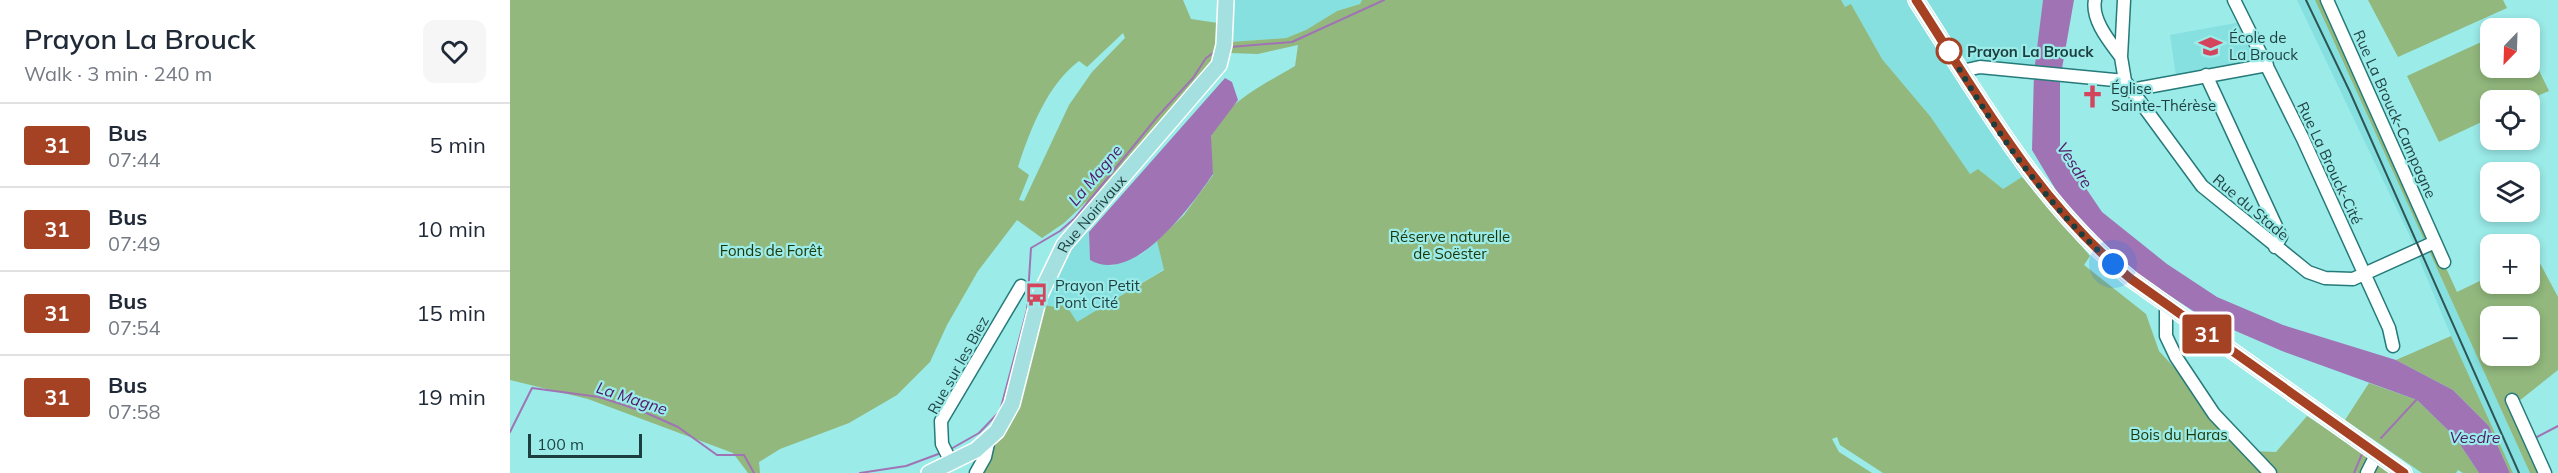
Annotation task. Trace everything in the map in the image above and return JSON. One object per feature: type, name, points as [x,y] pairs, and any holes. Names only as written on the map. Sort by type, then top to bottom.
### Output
[{"type":"main road","name":"Rue Noirivaux","points":[[928,473],[946,454],[976,450],[997,431],[1012,404],[1039,297],[1064,245],[1219,65],[1224,50],[1226,0]]},
{"type":"main road","points":[[1916,0],[1997,126],[2042,189],[2097,250],[2166,304],[2404,473]]},
{"type":"street","points":[[2095,0],[2094,7],[2100,25],[2121,57]]},
{"type":"street","points":[[2124,0],[2121,57],[2128,85]]},
{"type":"street","name":"Rue La Brouck-Cité","points":[[2234,0],[2365,274],[2389,328],[2393,346]]},
{"type":"street","name":"Rue La Brouck-Campagne","points":[[2327,0],[2444,262]]},
{"type":"street","points":[[1962,71],[1980,67],[2072,76],[2128,85],[2267,65]]},
{"type":"street","points":[[2206,75],[2281,237],[2275,247]]},
{"type":"street","name":"Rue du Stade","points":[[2128,85],[2202,186],[2275,247],[2308,272],[2325,278],[2353,279],[2365,274]]},
{"type":"street","points":[[2365,274],[2435,242]]},
{"type":"street","name":"Rue sur les Biez","points":[[946,454],[941,421],[1022,286]]},
{"type":"street","points":[[2166,304],[2166,336],[2176,357],[2214,414],[2270,473]]},
{"type":"street","points":[[2512,400],[2545,473]]},
{"type":"street","points":[[976,473],[985,457],[988,439]]},
{"type":"street","points":[[2367,473],[2377,453]]},
{"type":"shaded area","points":[[1230,0],[1362,0],[1360,4],[1337,11],[1306,30],[1286,38],[1230,42]]},
{"type":"shaded area","points":[[1841,0],[1909,0],[2022,177],[2003,189],[1978,169],[1970,174],[1930,116],[1882,59],[1851,4],[1845,8]]},
{"type":"shaded area","points":[[1922,0],[2043,0],[2034,72],[1962,63]]},
{"type":"shaded area","points":[[2297,0],[2315,0],[2425,242],[2415,247]]},
{"type":"shaded area","name":"École de La Brouck","points":[[2241,22],[2253,59],[2207,72],[2176,76],[2170,35]]},
{"type":"shaded area","points":[[1086,226],[1089,232],[1090,260],[1112,266],[1142,254],[1157,241],[1164,269],[1077,323],[1064,302],[1056,307],[1044,305],[1061,254]]},
{"type":"shaded area","points":[[2428,249],[2530,473],[2513,473],[2417,254]]},
{"type":"green space","name":"Fonds de Forêt","points":[[510,0],[1183,0],[1191,19],[1218,23],[1216,57],[1091,206],[1086,202],[1064,223],[1042,238],[1017,220],[978,271],[947,325],[930,362],[897,395],[849,423],[780,449],[759,462],[760,473],[748,473],[733,453],[588,399],[510,380]],"holes":[[[1123,33],[1125,38],[1092,72],[1069,105],[1024,201],[1019,200],[1029,175],[1018,167],[1034,124],[1049,95],[1058,82],[1079,61],[1087,67]]]},
{"type":"green space","name":"Réserve naturelle de Soëster","points":[[1362,0],[1841,0],[1845,7],[1851,4],[1882,59],[1930,116],[1970,174],[1978,169],[2003,189],[2022,177],[2090,256],[2084,265],[2146,314],[2159,351],[2251,451],[2276,452],[2307,416],[2395,473],[1883,473],[1840,445],[1837,437],[1832,439],[1839,452],[1872,473],[980,473],[991,448],[1004,430],[1044,305],[1056,307],[1064,302],[1077,322],[1164,270],[1157,241],[1184,215],[1213,175],[1210,146],[1216,126],[1234,105],[1295,66],[1298,45],[1258,54],[1229,53],[1230,42],[1286,38],[1306,30],[1337,11],[1360,4]]},
{"type":"green space","points":[[2315,0],[2323,0],[2457,292],[2480,281],[2480,294],[2540,294],[2540,263],[2558,297],[2558,370],[2514,405],[2545,473],[2530,473],[2481,366],[2540,366],[2540,306],[2480,306],[2480,363]]},
{"type":"green space","points":[[2368,0],[2503,0],[2507,8],[2480,18],[2480,20],[2398,57]]},
{"type":"green space","points":[[2480,43],[2480,78],[2540,78],[2540,73],[2549,91],[2540,95],[2540,90],[2480,90],[2480,123],[2439,142],[2407,76]]},
{"type":"green space","points":[[2451,336],[2513,473],[2510,473],[2489,426],[2453,390],[2396,360]]},
{"type":"green space","points":[[2369,383],[2417,400],[2455,437],[2479,473],[2463,473],[2458,470],[2456,473],[2422,473],[2345,420]]},
{"type":"water","name":"Vesdre","points":[[2043,0],[2074,0],[2060,80],[2060,150],[2102,212],[2167,264],[2217,297],[2283,325],[2396,360],[2453,390],[2489,426],[2510,473],[2479,473],[2455,437],[2417,400],[2282,351],[2201,316],[2144,279],[2087,229],[2056,190],[2032,150],[2034,72]]},
{"type":"water","points":[[1225,78],[1232,82],[1238,100],[1211,136],[1213,174],[1203,188],[1176,222],[1143,252],[1125,262],[1107,265],[1090,260],[1089,232]]},
{"type":"waterway","name":"La Magne","points":[[1230,47],[1292,42],[1384,0]]},
{"type":"waterway","name":"La Magne","points":[[949,450],[979,433],[1000,411],[1027,310],[1031,248],[1060,231],[1075,218],[1158,116],[1193,78],[1206,58],[1216,51]]},
{"type":"waterway","name":"La Magne","points":[[510,432],[532,388],[599,397],[642,411],[678,427],[717,455],[744,455],[754,473]]},
{"type":"waterway","points":[[2381,438],[2418,398]]},
{"type":"waterway","points":[[2537,437],[2558,426]]},
{"type":"waterway","name":"La Magne","points":[[860,473],[906,466],[941,453]]},
{"type":"waterway","points":[[2354,473],[2362,454]]},
{"type":"railway","points":[[2306,0],[2350,92],[2519,473]]},
{"type":"bus line","name":"31","points":[[1916,0],[1997,126],[2051,201],[2097,250],[2131,279],[2404,473]]},
{"type":"place","name":"École de La Brouck","points":[[2211,46]]},
{"type":"place","name":"Prayon La Brouck","points":[[1949,51]]},
{"type":"place","name":"Église Sainte-Thérèse","points":[[2093,97]]},
{"type":"place","name":"Prayon Petit Pont Cité","points":[[1037,294]]},
{"type":"route","points":[[1949,51],[1997,126],[2051,201],[2113,264]]},
{"type":"park label","name":"Bois du Haras","points":[[2179,434]]}]
